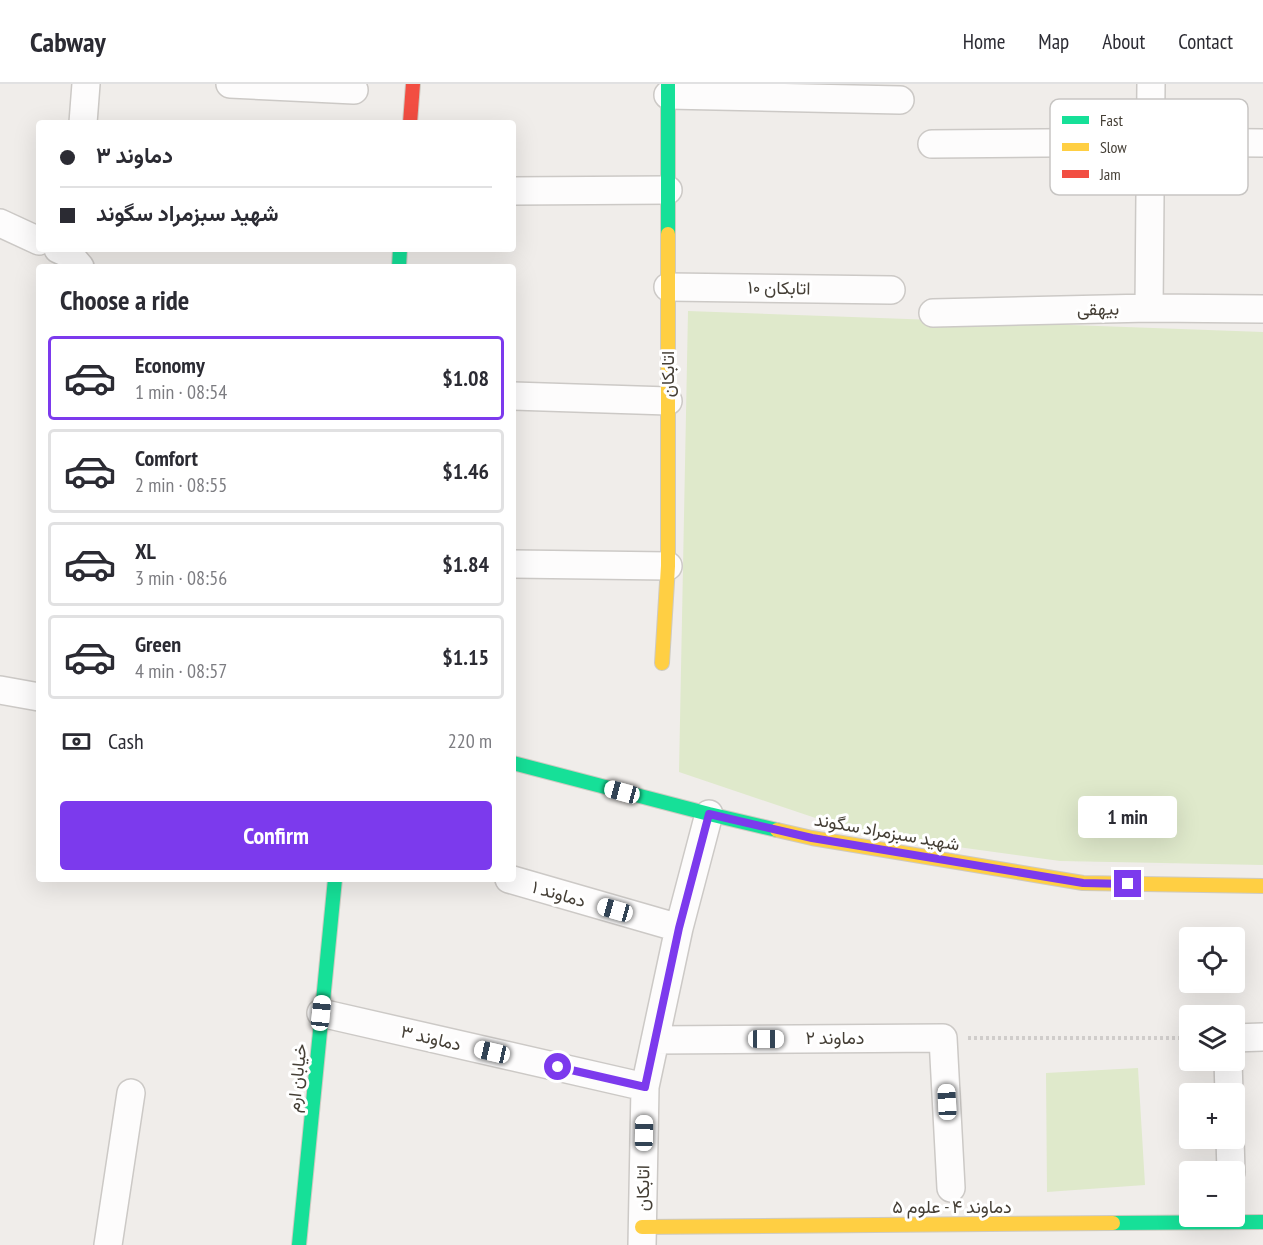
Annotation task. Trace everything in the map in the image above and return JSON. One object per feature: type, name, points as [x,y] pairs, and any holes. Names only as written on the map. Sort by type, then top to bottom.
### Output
[{"type":"street","points":[[83,120],[86,84]]},
{"type":"street","points":[[230,84],[354,90]]},
{"type":"street","points":[[410,120],[413,84]]},
{"type":"street","points":[[1151,84],[1151,99]]},
{"type":"street","points":[[668,90],[900,100]]},
{"type":"street","name":"اتابکان","points":[[662,663],[668,566],[668,90]]},
{"type":"street","points":[[933,144],[1050,143]]},
{"type":"street","points":[[1248,143],[1263,143]]},
{"type":"street","points":[[516,190],[668,190]]},
{"type":"street","points":[[1149,308],[1150,195]]},
{"type":"street","points":[[0,223],[36,240]]},
{"type":"street","name":"اتابکان ۱۰","points":[[668,287],[891,290]]},
{"type":"street","name":"بیهقی","points":[[933,313],[1149,308],[1263,309]]},
{"type":"street","points":[[516,396],[668,401]]},
{"type":"street","points":[[516,564],[668,566]]},
{"type":"street","points":[[0,690],[36,696]]},
{"type":"street","name":"شهید سبزمراد سگوند","points":[[516,764],[812,838],[1083,883],[1263,886]]},
{"type":"street","name":"اتابکان","points":[[642,1236],[645,1087],[679,928],[709,814]]},
{"type":"street","name":"دماوند ۱","points":[[516,881],[679,928]]},
{"type":"street","name":"خیابان ارم","points":[[299,1245],[335,882]]},
{"type":"street","name":"دماوند ۳","points":[[321,1013],[645,1087]]},
{"type":"street","points":[[943,1038],[951,1188]]},
{"type":"street","name":"دماوند ۲","points":[[655,1040],[943,1038]]},
{"type":"street","points":[[1245,1038],[1263,1038]]},
{"type":"street","points":[[108,1245],[131,1093]]},
{"type":"street","name":"دماوند ۴ - علوم ۵","points":[[1245,1220],[1263,1222]]},
{"type":"street","name":"دماوند ۴ - علوم ۵","points":[[642,1236],[1179,1221]]},
{"type":"path","points":[[943,1038],[1179,1038]]},
{"type":"green space","points":[[688,311],[1263,332],[1263,865],[1060,861],[863,834],[679,772]]},
{"type":"green space","points":[[1138,1068],[1145,1185],[1047,1192],[1046,1073]]},
{"type":"traffic: fast","points":[[668,84],[668,234]]},
{"type":"traffic: fast","points":[[399,264],[400,252]]},
{"type":"traffic: fast","points":[[516,764],[777,830]]},
{"type":"traffic: fast","points":[[299,1245],[335,882]]},
{"type":"traffic: fast","points":[[1113,1223],[1263,1222]]},
{"type":"traffic: slow","points":[[662,663],[668,566],[668,234]]},
{"type":"traffic: slow","points":[[777,830],[812,838],[1083,883],[1263,886]]},
{"type":"traffic: slow","points":[[642,1227],[1113,1223]]},
{"type":"traffic: jam","points":[[410,120],[413,84]]},
{"type":"route","points":[[558,1067],[645,1087],[679,928],[709,814],[812,838],[1083,883],[1128,884]]}]
